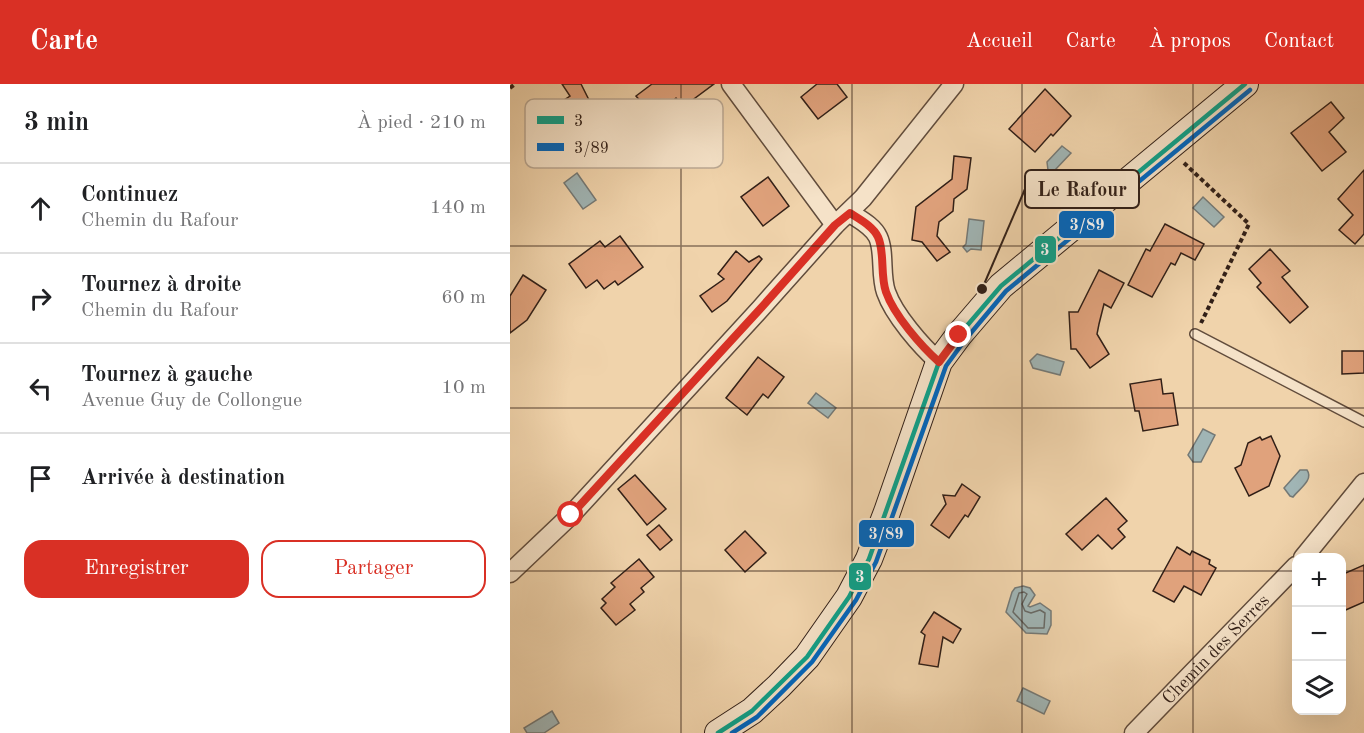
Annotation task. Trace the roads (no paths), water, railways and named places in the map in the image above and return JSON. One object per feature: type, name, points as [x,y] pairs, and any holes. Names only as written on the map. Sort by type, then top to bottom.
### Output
[{"type":"main road","points":[[718,733],[752,711],[786,679],[807,657],[849,597],[869,559],[939,362],[959,335],[1001,286],[1245,84]]},
{"type":"street","points":[[731,84],[835,225]]},
{"type":"street","points":[[510,573],[571,515],[835,225],[850,213],[954,84]]},
{"type":"street","points":[[850,213],[878,236],[886,292],[896,312],[939,362]]},
{"type":"street","points":[[1308,553],[1364,483]]},
{"type":"street","name":"Chemin des Serres","points":[[1134,733],[1292,570]]},
{"type":"lane","points":[[1195,334],[1364,422]]},
{"type":"water","points":[[1062,146],[1071,153],[1055,170],[1048,170],[1047,162]]},
{"type":"water","points":[[577,173],[596,200],[583,209],[564,183]]},
{"type":"water","points":[[1203,197],[1224,217],[1214,227],[1193,208]]},
{"type":"water","points":[[969,219],[984,221],[981,250],[971,249],[967,252],[963,247],[966,244]]},
{"type":"water","points":[[1037,354],[1064,362],[1060,375],[1033,368],[1030,361]]},
{"type":"water","points":[[816,393],[836,408],[828,418],[808,403]]},
{"type":"water","points":[[1203,429],[1215,435],[1201,462],[1193,462],[1188,455]]},
{"type":"water","points":[[1300,470],[1307,470],[1309,477],[1293,497],[1284,488]]},
{"type":"water","points":[[1023,586],[1030,588],[1035,595],[1028,606],[1040,603],[1051,611],[1051,625],[1047,634],[1026,633],[1006,612],[1012,592],[1015,588]]},
{"type":"water","points":[[1023,688],[1050,701],[1044,714],[1017,701]]},
{"type":"water","points":[[552,711],[559,723],[544,733],[527,733],[524,728]]},
{"type":"place","name":"Le Rafour","points":[[982,289]]}]
